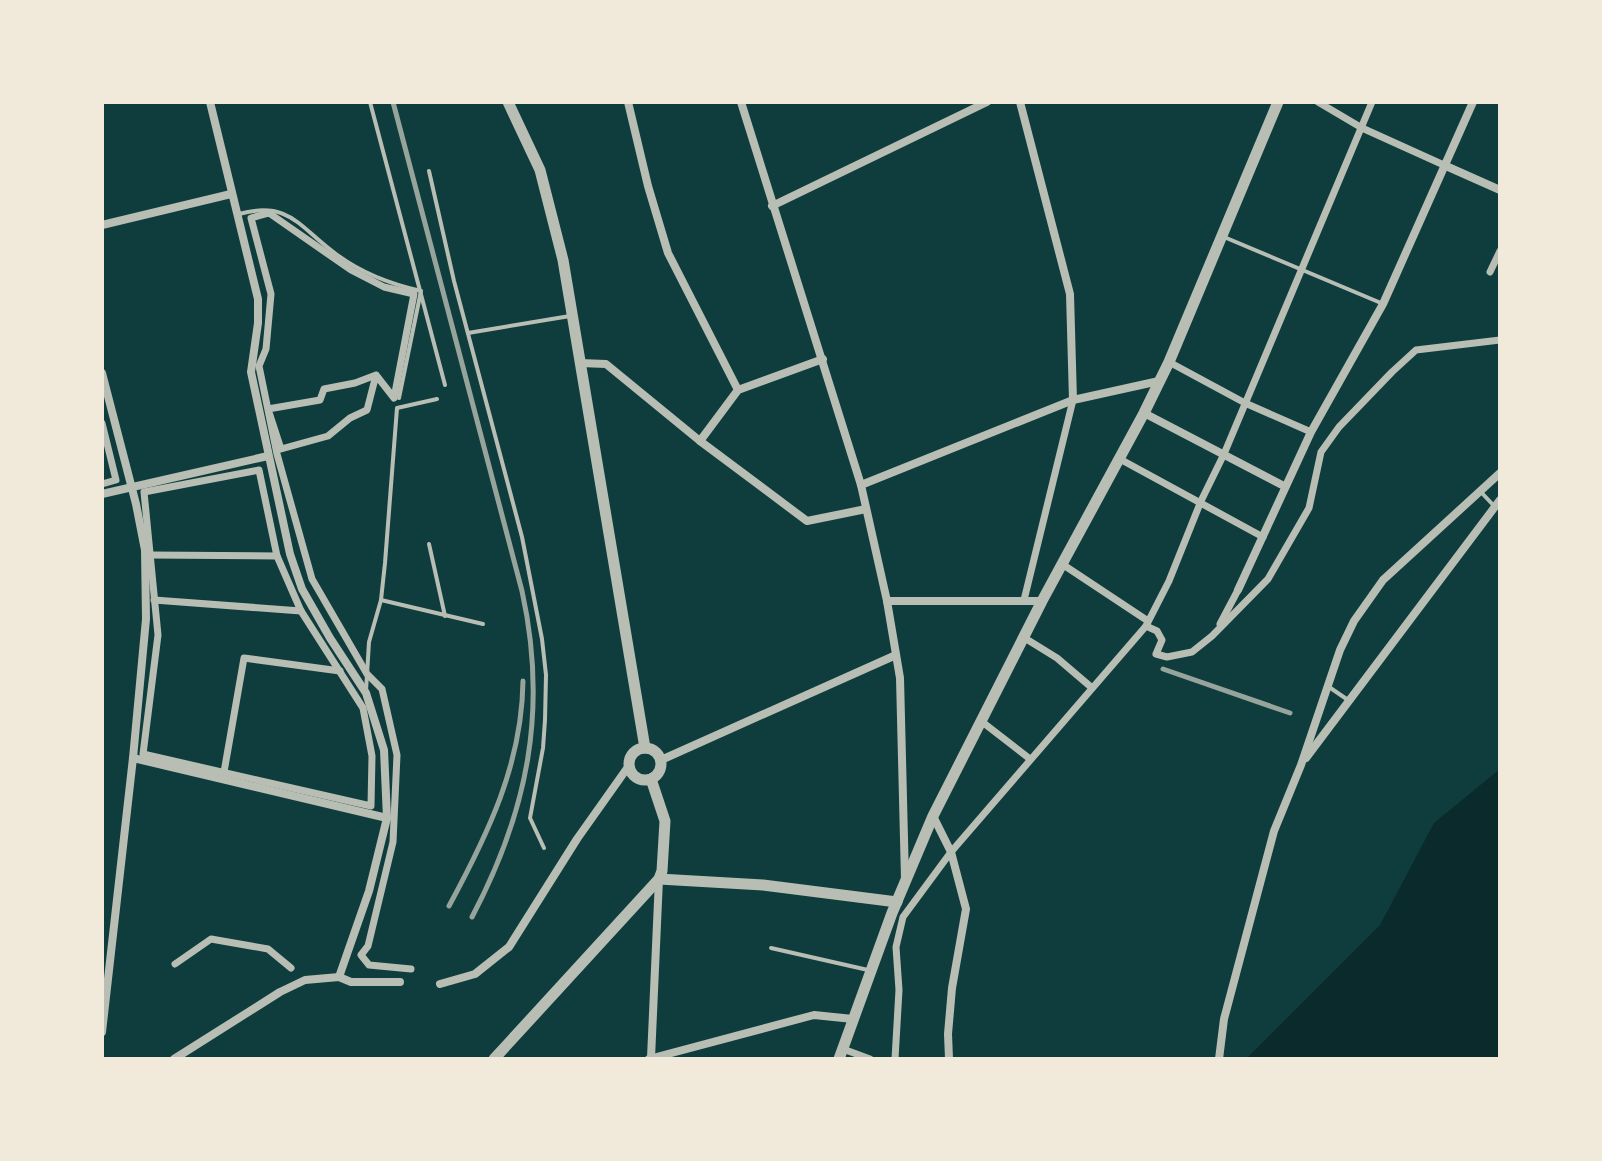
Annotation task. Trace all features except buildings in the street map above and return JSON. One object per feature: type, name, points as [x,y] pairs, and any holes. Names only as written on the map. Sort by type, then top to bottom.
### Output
[{"type":"street","points":[[210,102],[258,299],[251,372],[290,554],[302,589],[366,693],[384,750],[387,818],[369,891],[339,977]]},
{"type":"street","points":[[508,102],[540,170],[563,260],[645,748]]},
{"type":"street","points":[[628,102],[668,253],[738,390]]},
{"type":"street","points":[[741,102],[861,485],[887,601],[900,678],[905,882]]},
{"type":"street","points":[[772,206],[987,102]]},
{"type":"street","points":[[1020,102],[1070,294],[1073,400],[1024,600]]},
{"type":"street","points":[[870,1059],[841,1054],[897,902],[933,816],[1023,637],[1169,362],[1278,102]]},
{"type":"street","points":[[1318,102],[1362,128],[1500,190]]},
{"type":"street","points":[[895,1059],[899,990],[896,947],[903,917],[951,852],[1147,624],[1224,454],[1372,102]]},
{"type":"street","points":[[1212,636],[1238,590],[1311,432],[1383,304],[1473,102]]},
{"type":"street","points":[[102,225],[231,194]]},
{"type":"street","points":[[376,375],[394,398],[414,294],[384,287],[351,270],[269,213],[251,218],[271,294],[266,349],[259,366],[277,454],[312,579],[367,674],[382,689],[397,755],[393,842],[368,946],[361,955],[369,965],[411,969]]},
{"type":"street","points":[[1490,272],[1500,251]]},
{"type":"street","points":[[1062,564],[1157,631],[1162,640],[1156,654],[1167,657],[1192,652],[1268,579],[1309,508],[1321,452],[1339,427],[1392,372],[1416,350],[1500,340]]},
{"type":"street","points":[[700,441],[738,390],[823,359]]},
{"type":"street","points":[[1169,362],[1245,403],[1311,432]]},
{"type":"street","points":[[580,363],[606,364],[700,441],[807,521],[866,509]]},
{"type":"street","points":[[102,373],[145,550],[146,619],[102,1032]]},
{"type":"street","points":[[268,409],[320,400],[324,389],[376,375]]},
{"type":"street","points":[[268,409],[281,449],[328,436],[350,418],[367,410],[376,375]]},
{"type":"street","points":[[861,485],[1073,400],[1159,381]]},
{"type":"street","points":[[1144,413],[1284,486]]},
{"type":"street","points":[[102,423],[116,480],[102,484]]},
{"type":"street","points":[[102,494],[268,456]]},
{"type":"street","points":[[1118,458],[1263,537]]},
{"type":"street","points":[[259,470],[277,556],[301,611],[363,708],[372,756],[371,806],[143,754],[158,635],[150,555],[144,492],[259,470]]},
{"type":"street","points":[[1219,1059],[1224,1019],[1274,831],[1301,765],[1327,685],[1354,621],[1383,580],[1500,473]]},
{"type":"street","points":[[1301,765],[1497,503]]},
{"type":"street","points":[[150,555],[277,556]]},
{"type":"street","points":[[154,600],[301,611]]},
{"type":"street","points":[[887,601],[1042,601]]},
{"type":"street","points":[[1023,637],[1057,658],[1091,687]]},
{"type":"street","points":[[661,760],[896,655]]},
{"type":"street","points":[[224,772],[244,658],[340,671]]},
{"type":"street","points":[[981,721],[1030,759]]},
{"type":"street","points":[[440,984],[475,974],[509,947],[635,752],[645,748],[655,751],[661,760],[660,770],[651,779],[640,779],[628,767]]},
{"type":"street","points":[[133,758],[387,818]]},
{"type":"street","points":[[651,779],[665,821],[650,1058],[814,1015],[853,1019]]},
{"type":"street","points":[[933,816],[951,852],[966,909],[952,988],[949,1059]]},
{"type":"street","points":[[659,879],[776,886],[897,902]]},
{"type":"street","points":[[494,1059],[659,879]]},
{"type":"street","points":[[175,964],[211,939],[268,949],[291,968]]},
{"type":"street","points":[[174,1059],[280,992],[305,980],[339,977],[351,982],[400,982]]},
{"type":"lane","points":[[370,102],[445,385]]},
{"type":"lane","points":[[429,171],[522,537],[542,639],[546,675],[545,720],[530,818],[544,848]]},
{"type":"lane","points":[[237,215],[260,208],[274,209],[358,268],[381,280],[421,291]]},
{"type":"lane","points":[[1221,236],[1383,304]]},
{"type":"lane","points":[[399,398],[421,291]]},
{"type":"lane","points":[[468,333],[572,316]]},
{"type":"lane","points":[[366,693],[369,642],[381,600],[397,408],[437,399]]},
{"type":"lane","points":[[1480,491],[1497,503]]},
{"type":"lane","points":[[429,544],[445,616]]},
{"type":"lane","points":[[381,600],[483,624]]},
{"type":"lane","points":[[1327,685],[1349,701]]},
{"type":"lane","points":[[771,948],[871,970]]},
{"type":"water","points":[[1500,769],[1500,1059],[1246,1059],[1380,925],[1434,823]]},
{"type":"railway","points":[[393,102],[522,591],[530,635],[533,677],[528,758],[507,838],[472,917]]},
{"type":"railway","points":[[1163,669],[1290,713]]},
{"type":"railway","points":[[449,906],[500,798],[516,741],[523,681]]}]
